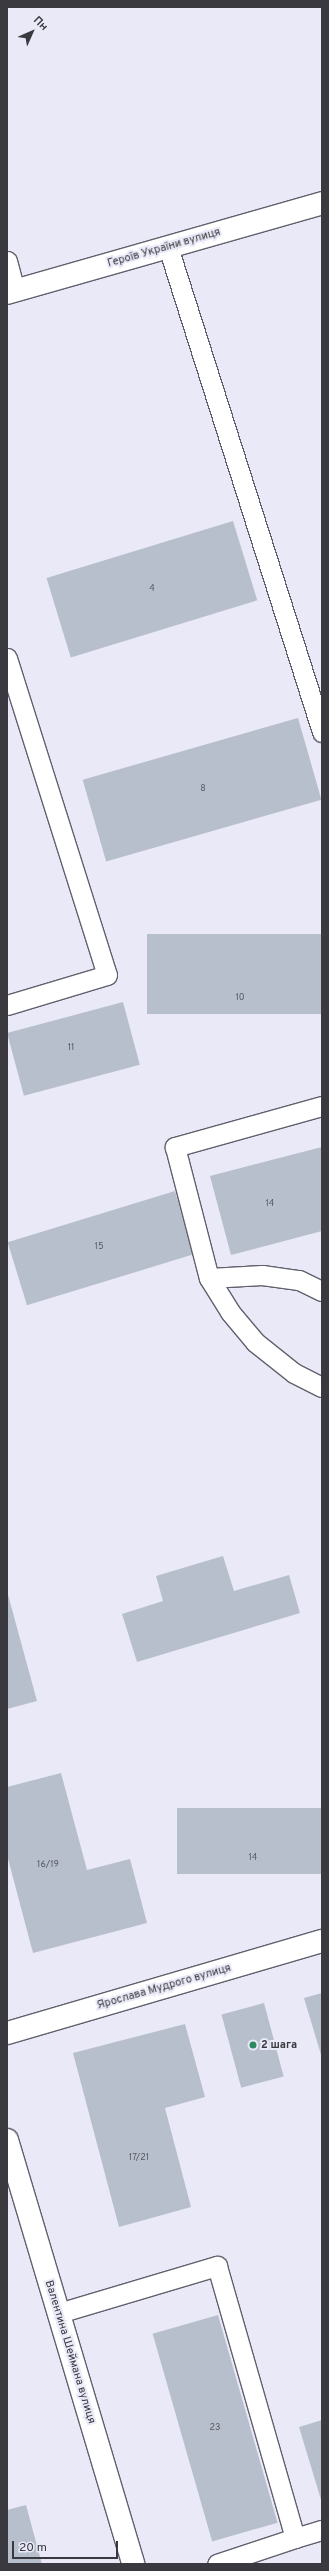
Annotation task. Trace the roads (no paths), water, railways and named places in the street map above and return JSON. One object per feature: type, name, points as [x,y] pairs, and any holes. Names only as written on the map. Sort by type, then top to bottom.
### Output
[{"type":"street","name":"Героїв України вулиця","points":[[11,292],[322,203]]},
{"type":"street","name":"Ярослава Мудрого вулиця","points":[[7,2033],[322,1941]]},
{"type":"street","name":"Валентина Шеймана вулиця","points":[[7,2140],[133,2564]]},
{"type":"lane","points":[[168,247],[322,732]]},
{"type":"lane","points":[[7,261],[11,292]]},
{"type":"lane","points":[[7,658],[107,975],[7,1005]]},
{"type":"lane","points":[[322,1106],[175,1147],[209,1278],[230,1312],[255,1342],[294,1373],[322,1387]]},
{"type":"lane","points":[[209,1278],[262,1276],[300,1280],[322,1291]]},
{"type":"lane","points":[[59,2313],[217,2266],[295,2538]]},
{"type":"lane","points":[[217,2564],[322,2530]]},
{"type":"place","name":"2 шага","points":[[253,2045]]}]
